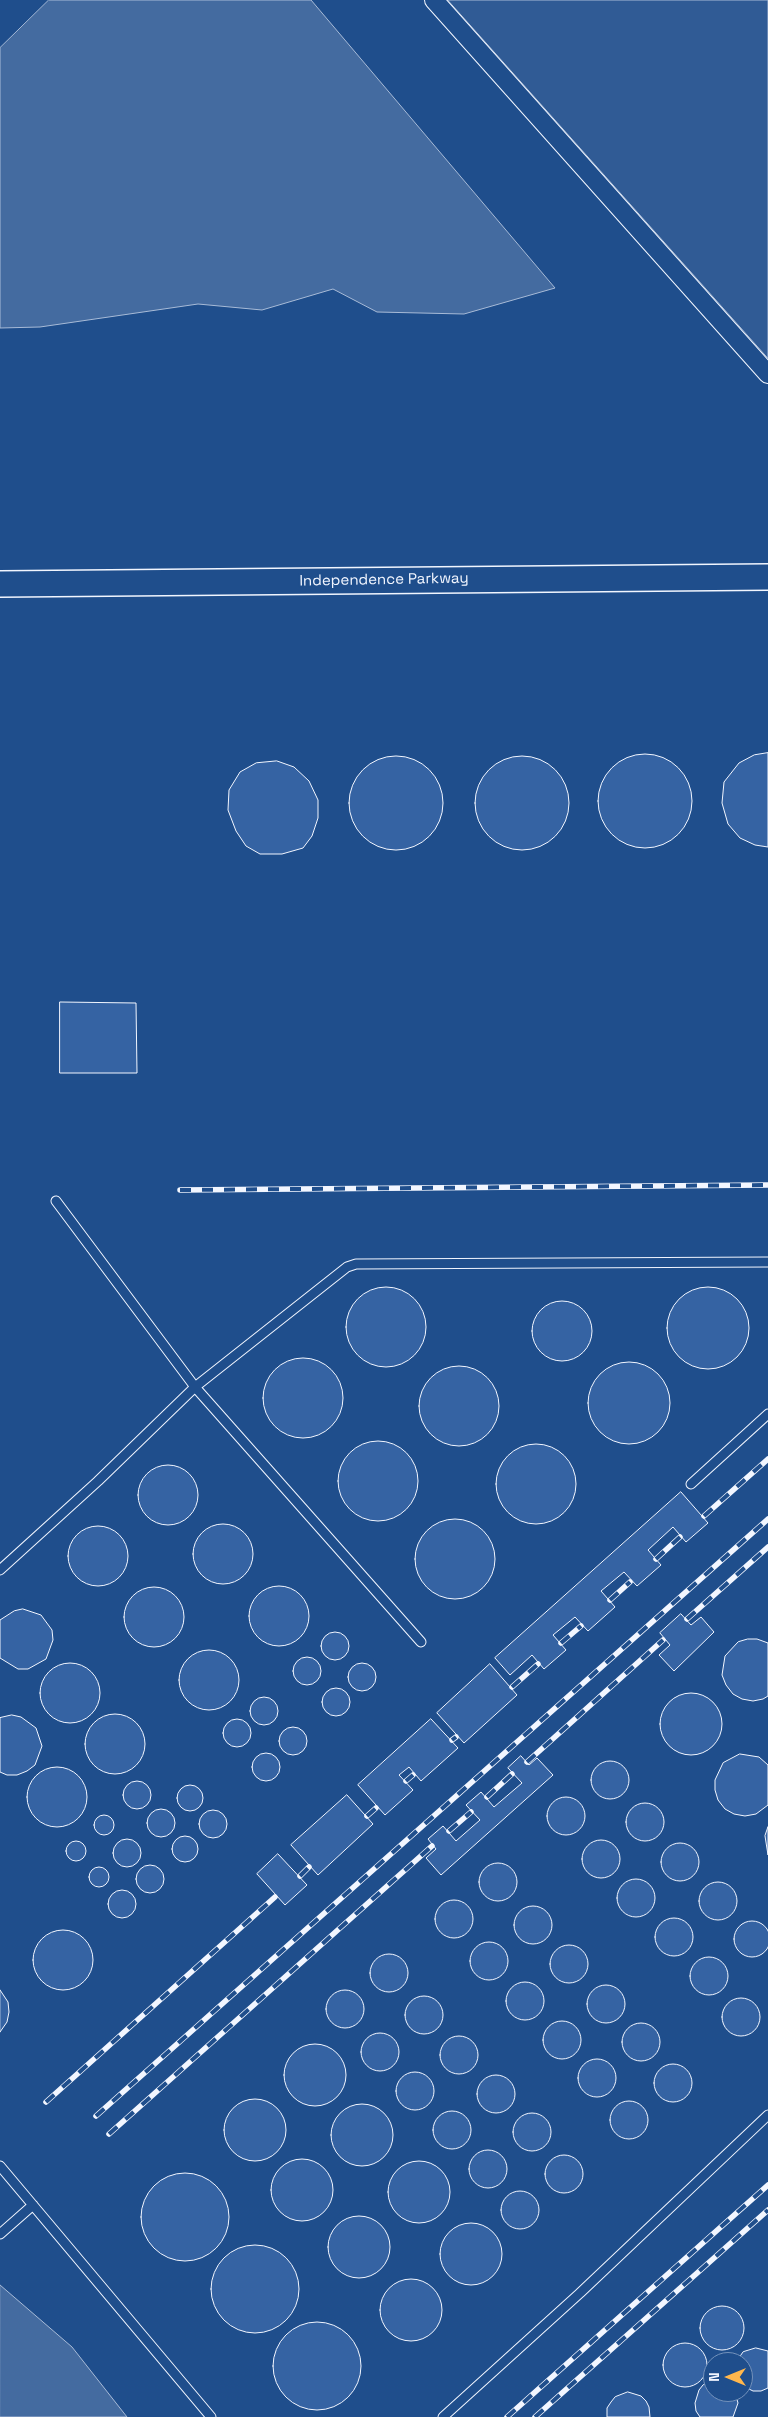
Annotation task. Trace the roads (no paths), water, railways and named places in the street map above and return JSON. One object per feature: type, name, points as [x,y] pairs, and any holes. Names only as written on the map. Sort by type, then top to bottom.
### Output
[{"type":"main road","name":"Independence Parkway","points":[[0,584],[768,577]]},
{"type":"street","points":[[434,0],[768,374]]},
{"type":"lane","points":[[56,1201],[196,1387],[421,1642]]},
{"type":"lane","points":[[0,1570],[98,1481],[196,1387],[347,1267],[356,1264],[768,1262]]},
{"type":"lane","points":[[691,1484],[768,1414]]},
{"type":"lane","points":[[443,2417],[580,2293],[768,2115]]},
{"type":"lane","points":[[0,2166],[211,2417]]},
{"type":"lane","points":[[0,2234],[33,2205]]},
{"type":"railway","points":[[180,1190],[768,1185]]},
{"type":"railway","points":[[704,1516],[768,1459]]},
{"type":"railway","points":[[96,2116],[768,1519]]},
{"type":"railway","points":[[656,1559],[680,1537]]},
{"type":"railway","points":[[687,1619],[768,1547]]},
{"type":"railway","points":[[610,1600],[630,1582]]},
{"type":"railway","points":[[561,1643],[581,1626]]},
{"type":"railway","points":[[527,1762],[663,1640]]},
{"type":"railway","points":[[512,1687],[538,1664]]},
{"type":"railway","points":[[452,1740],[456,1737]]},
{"type":"railway","points":[[487,1797],[512,1774]]},
{"type":"railway","points":[[406,1781],[413,1775]]},
{"type":"railway","points":[[367,1816],[376,1808]]},
{"type":"railway","points":[[449,1831],[471,1812]]},
{"type":"railway","points":[[109,2134],[432,1846]]},
{"type":"railway","points":[[300,1876],[309,1867]]},
{"type":"railway","points":[[46,2102],[275,1897]]},
{"type":"railway","points":[[507,2417],[768,2185]]},
{"type":"railway","points":[[535,2417],[768,2210]]}]
